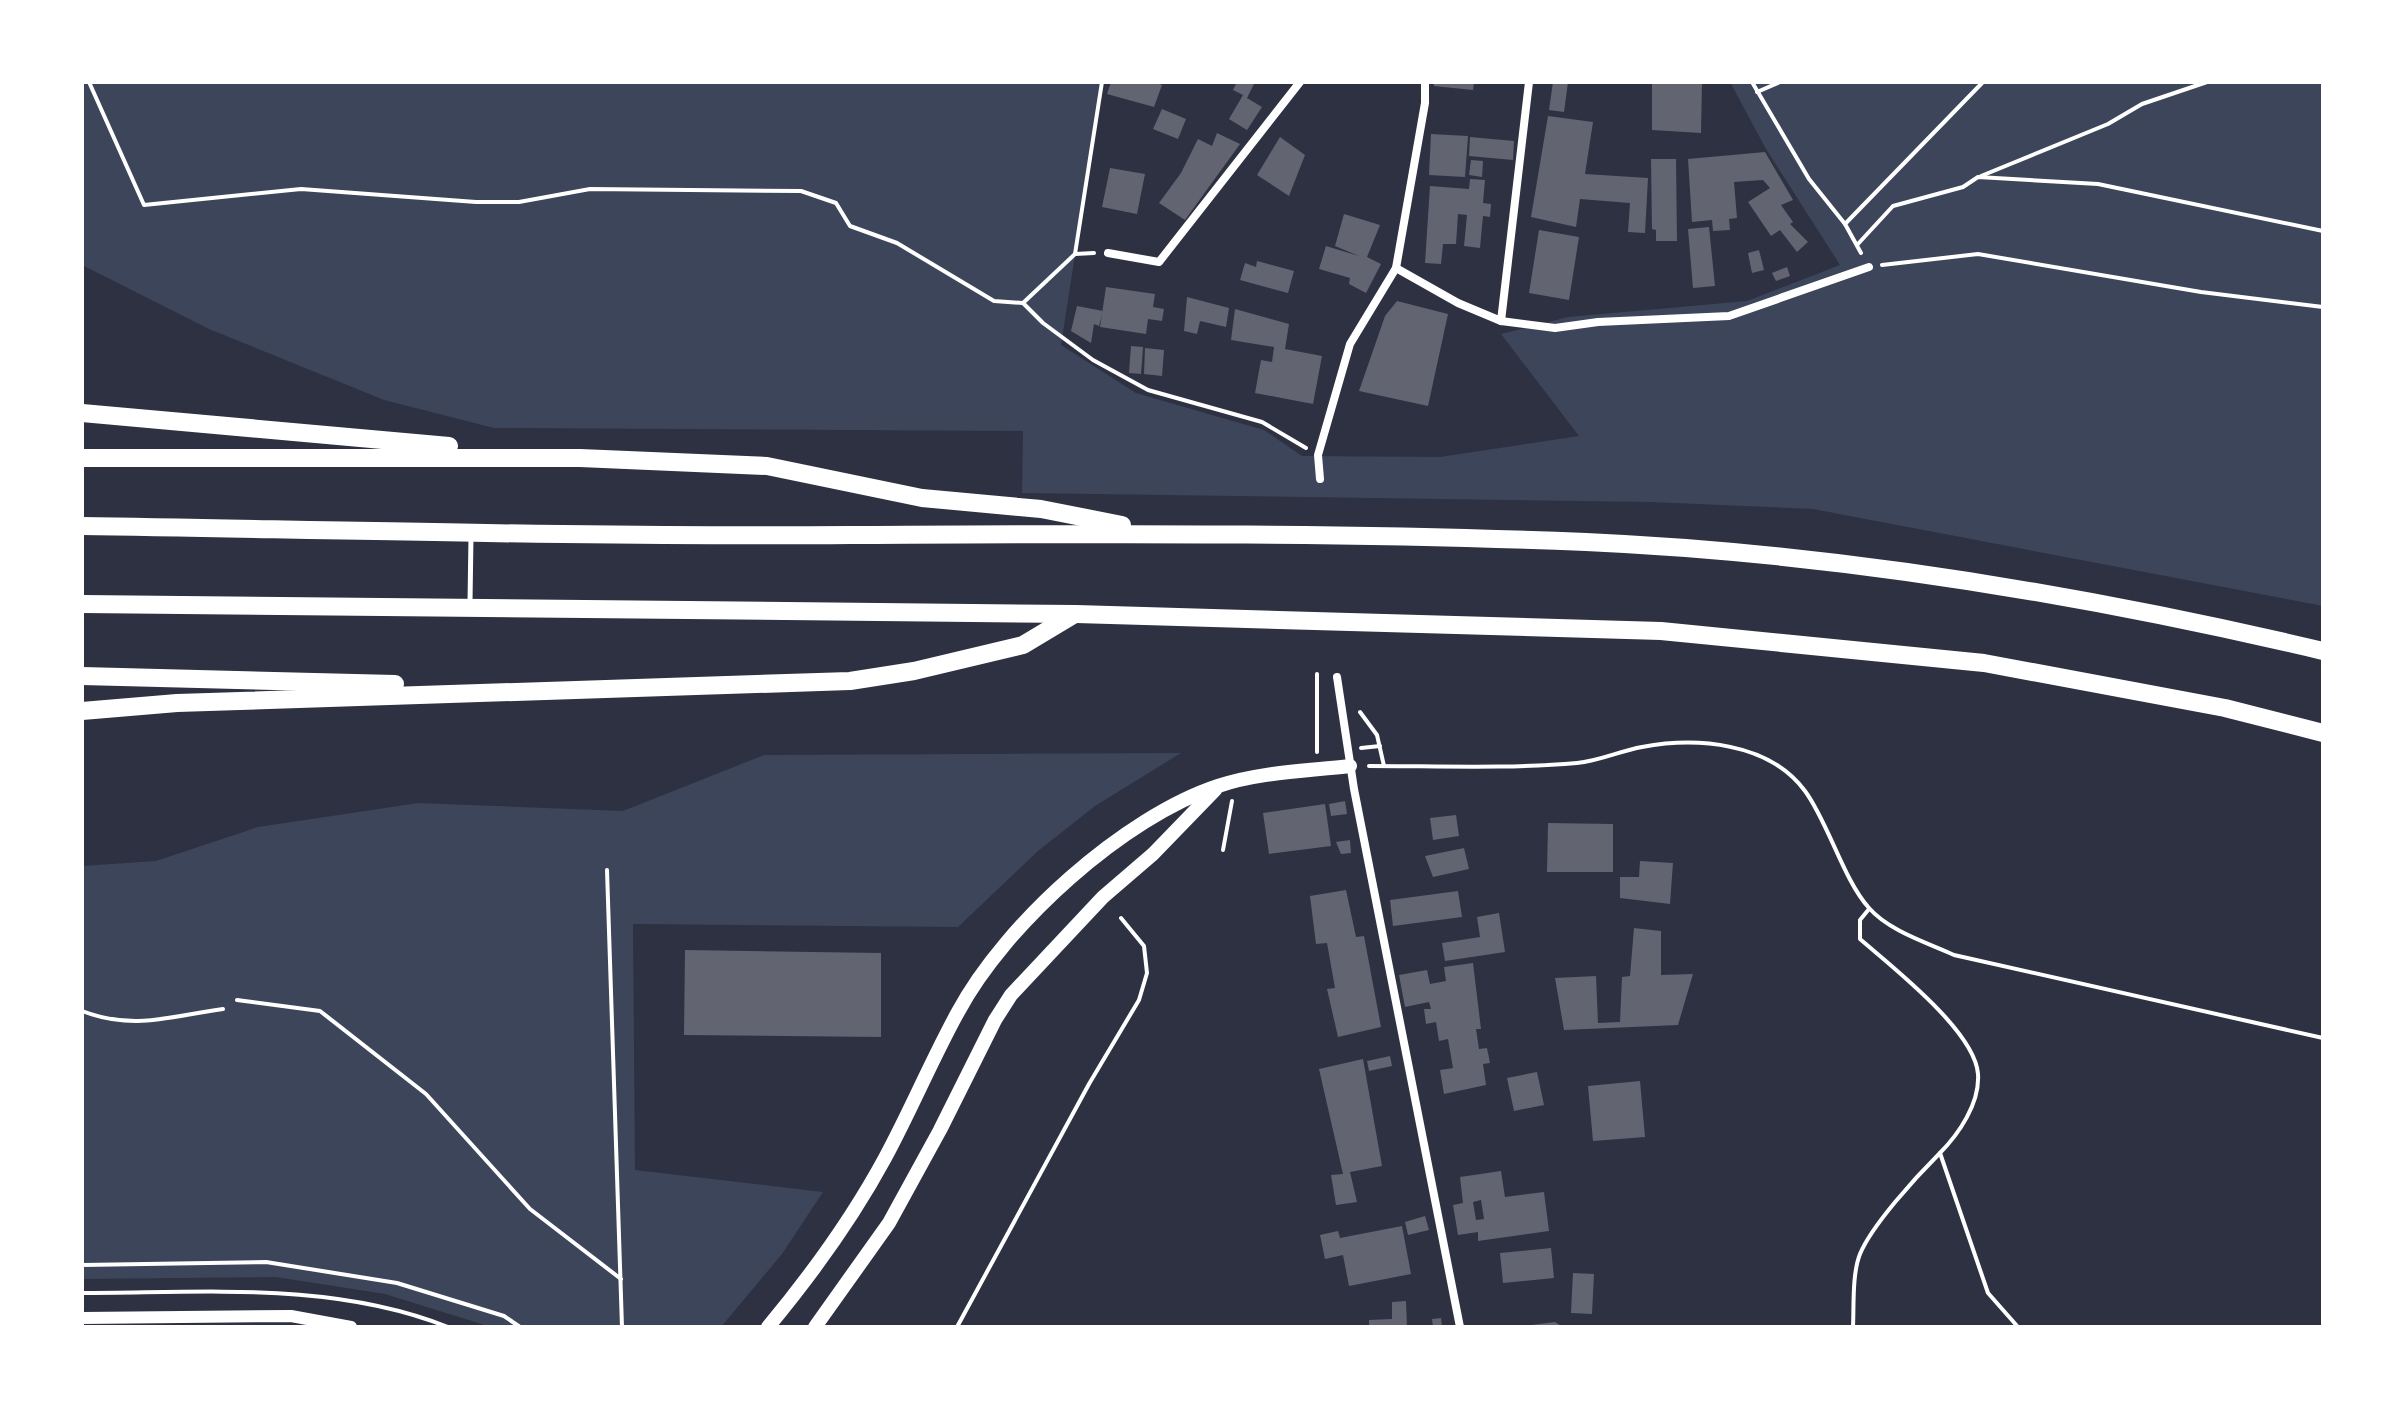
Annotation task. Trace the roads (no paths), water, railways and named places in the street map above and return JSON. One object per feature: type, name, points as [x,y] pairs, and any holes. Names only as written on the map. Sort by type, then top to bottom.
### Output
[{"type":"highway","points":[[82,413],[580,458]]},
{"type":"highway","points":[[82,458],[580,458],[767,466],[922,498],[1041,509],[1162,532]]},
{"type":"highway","points":[[82,526],[845,536],[1162,532],[1588,543],[1787,558],[1988,585],[2242,632],[2323,651]]},
{"type":"highway","points":[[82,604],[1076,614],[1661,631],[1984,663],[2225,708],[2323,733]]},
{"type":"highway","points":[[82,711],[177,703],[850,681],[914,671],[1023,645],[1076,614]]},
{"type":"highway","points":[[82,676],[637,687]]},
{"type":"main road","points":[[768,1327],[845,1225],[886,1158],[959,1009],[1027,921],[1081,868],[1170,805],[1221,785],[1350,766]]},
{"type":"main road","points":[[815,1327],[895,1212],[1011,995],[1103,897],[1153,854],[1221,785]]},
{"type":"street","points":[[1108,253],[1159,262],[1300,82]]},
{"type":"street","points":[[1320,479],[1318,455],[1350,344],[1396,268],[1425,103],[1425,82]]},
{"type":"street","points":[[1501,321],[1529,82]]},
{"type":"street","points":[[1396,268],[1458,303],[1501,321],[1555,328],[1598,322],[1729,316],[1869,267]]},
{"type":"street","points":[[1337,677],[1350,766],[1460,1327]]},
{"type":"street","points":[[82,1318],[291,1316],[351,1327]]},
{"type":"lane","points":[[470,607],[471,532]]}]
